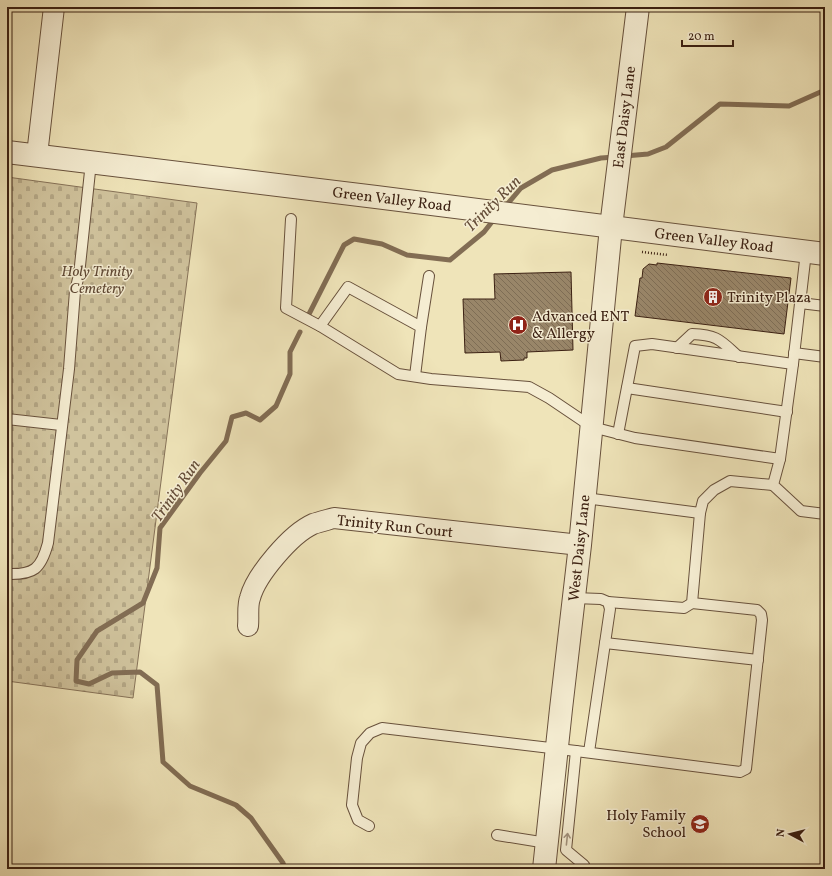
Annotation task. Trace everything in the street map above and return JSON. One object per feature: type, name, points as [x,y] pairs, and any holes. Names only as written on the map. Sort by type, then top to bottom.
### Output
[{"type":"street","points":[[37,155],[54,7]]},
{"type":"street","name":"East Daisy Lane","points":[[611,227],[638,7]]},
{"type":"street","name":"Green Valley Road","points":[[7,152],[815,253]]},
{"type":"street","name":"West Daisy Lane","points":[[544,869],[547,843],[566,749],[574,598],[611,227]]},
{"type":"street","name":"Trinity Run Court","points":[[248,626],[249,599],[262,573],[281,550],[300,533],[312,525],[334,518],[580,546]]},
{"type":"lane","points":[[7,574],[28,573],[36,569],[45,553],[48,543],[61,425],[69,369],[75,291],[79,275],[91,162]]},
{"type":"lane","points":[[291,219],[286,308],[320,326],[398,374],[529,387],[592,427],[635,438],[780,459]]},
{"type":"lane","points":[[773,485],[780,459],[787,412],[800,303],[815,253]]},
{"type":"lane","points":[[415,376],[429,276]]},
{"type":"lane","points":[[320,326],[348,287],[421,327]]},
{"type":"lane","points":[[800,303],[825,306]]},
{"type":"lane","points":[[677,348],[692,334],[709,335],[721,340],[739,357]]},
{"type":"lane","points":[[618,434],[635,346],[652,344],[793,364]]},
{"type":"lane","points":[[794,353],[825,357]]},
{"type":"lane","points":[[627,388],[787,412]]},
{"type":"lane","points":[[7,419],[61,425]]},
{"type":"lane","points":[[692,604],[700,513],[703,501],[714,490],[730,481],[773,485],[801,512],[825,514]]},
{"type":"lane","points":[[585,498],[700,513]]},
{"type":"lane","points":[[369,826],[358,820],[352,805],[357,758],[361,743],[370,733],[382,728],[566,749],[740,772],[746,769],[762,620],[761,614],[757,610],[692,604],[684,608],[608,602],[601,599],[574,598]]},
{"type":"lane","points":[[589,752],[610,609],[608,602]]},
{"type":"lane","points":[[605,643],[758,660]]},
{"type":"lane","points":[[566,749],[566,850],[584,865],[584,869]]},
{"type":"lane","points":[[497,835],[547,843]]},
{"type":"green space","name":"Holy Trinity Cemetery","points":[[7,177],[197,203],[133,698],[7,681]]},
{"type":"building","name":"Trinity Plaza","points":[[657,263],[791,278],[784,334],[635,316],[640,278],[642,278],[643,269],[649,264],[657,265]]},
{"type":"building","name":"Advanced ENT & Allergy","points":[[571,272],[573,350],[527,352],[527,358],[524,358],[524,360],[501,361],[500,352],[465,353],[463,299],[495,299],[494,274]]},
{"type":"waterway","name":"Trinity Run","points":[[625,156],[648,154],[666,147],[720,104],[789,106],[825,90]]},
{"type":"waterway","name":"Trinity Run","points":[[504,208],[521,188],[552,170],[601,158],[615,157]]},
{"type":"waterway","name":"Trinity Run","points":[[306,320],[344,245],[354,239],[382,244],[407,255],[450,260],[484,232],[495,218]]},
{"type":"waterway","name":"Trinity Run","points":[[285,869],[283,863],[251,818],[236,805],[190,786],[163,762],[157,685],[140,672],[112,673],[89,684],[76,681],[77,660],[97,631],[143,603],[157,568],[160,528],[200,473],[226,441],[232,417],[246,413],[260,420],[276,406],[290,374],[290,352],[300,332]]},
{"type":"place","name":"Trinity Plaza","points":[[713,297]]},
{"type":"place","name":"Advanced ENT & Allergy","points":[[518,325]]},
{"type":"place","name":"Holy Family School","points":[[700,824]]}]
